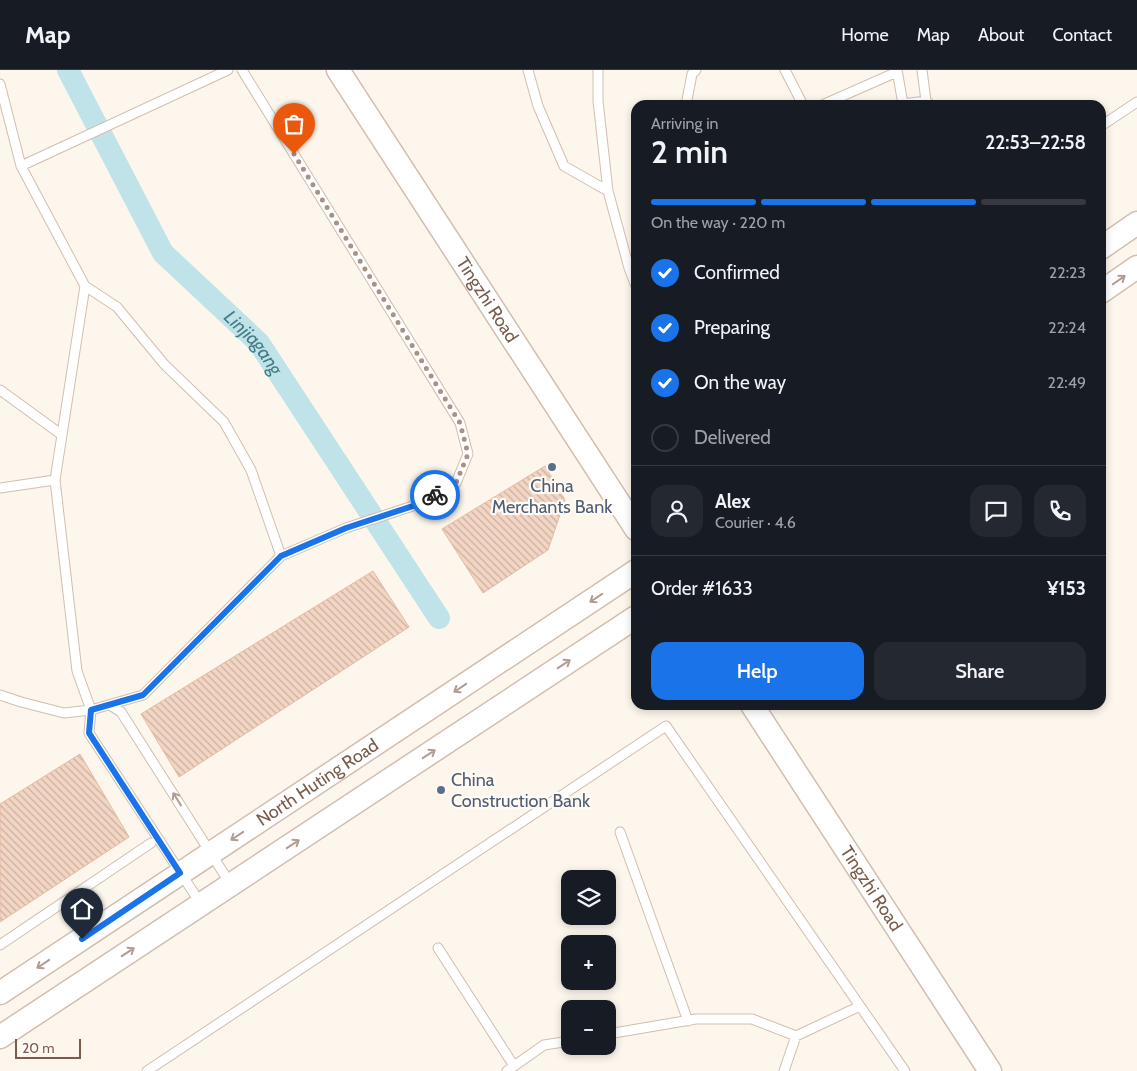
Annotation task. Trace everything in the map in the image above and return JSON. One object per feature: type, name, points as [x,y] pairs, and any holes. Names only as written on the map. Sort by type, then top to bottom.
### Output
[{"type":"street","name":"Tingzhi Road","points":[[338,70],[631,521]]},
{"type":"street","points":[[1106,245],[1137,223]]},
{"type":"street","points":[[1106,289],[1137,267]]},
{"type":"street","name":"North Huting Road","points":[[0,993],[631,574]]},
{"type":"street","points":[[0,1037],[631,620]]},
{"type":"street","name":"Tingzhi Road","points":[[755,710],[990,1071]]},
{"type":"lane","points":[[21,166],[228,70]]},
{"type":"lane","points":[[0,695],[64,713],[91,710],[143,695],[281,556],[346,528],[422,503],[456,483],[468,454],[460,423],[242,70]]},
{"type":"lane","points":[[528,70],[538,106],[564,166],[608,191]]},
{"type":"lane","points":[[598,70],[598,101],[608,191],[631,273]]},
{"type":"lane","points":[[687,100],[692,74],[696,70]]},
{"type":"lane","points":[[785,70],[800,100]]},
{"type":"lane","points":[[922,70],[928,100]]},
{"type":"lane","points":[[833,100],[897,71],[901,100]]},
{"type":"lane","points":[[0,84],[21,166],[85,286],[117,307],[164,364],[224,422],[251,470],[281,556]]},
{"type":"lane","points":[[1106,123],[1137,102]]},
{"type":"lane","points":[[85,286],[55,480],[77,671],[91,710],[89,733],[201,905]]},
{"type":"lane","points":[[0,390],[62,435]]},
{"type":"lane","points":[[0,488],[55,480]]},
{"type":"lane","points":[[110,705],[121,712],[231,885]]},
{"type":"lane","points":[[147,1071],[666,726],[905,1071]]},
{"type":"lane","points":[[620,832],[688,1021]]},
{"type":"lane","points":[[0,945],[151,843]]},
{"type":"lane","points":[[438,948],[510,1069],[544,1045],[561,1042]]},
{"type":"lane","points":[[784,1071],[796,1036],[860,1006]]},
{"type":"lane","points":[[616,1033],[696,1019],[752,1019],[796,1036]]},
{"type":"building","points":[[545,466],[565,500],[548,550],[483,593],[442,529]]},
{"type":"building","points":[[373,571],[409,627],[179,777],[141,714]]},
{"type":"building","points":[[80,754],[129,837],[0,922],[0,804]]},
{"type":"waterway","name":"Linjiagang","points":[[68,70],[163,253],[259,343],[439,618]]},
{"type":"way so far","points":[[294,154],[460,423],[468,454],[456,483],[435,495]]},
{"type":"place","name":"China Merchants Bank","points":[[552,467]]},
{"type":"place","name":"China Construction Bank","points":[[441,790]]},
{"type":"route","points":[[82,939],[180,873],[89,733],[91,710],[143,695],[281,556],[346,528],[422,503],[435,495]]}]
